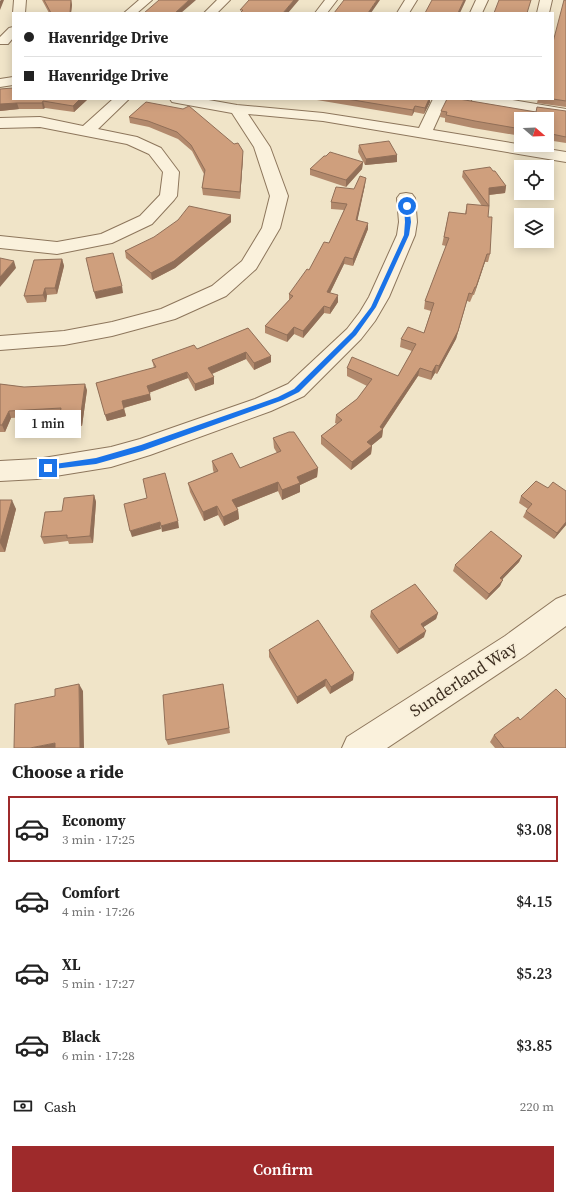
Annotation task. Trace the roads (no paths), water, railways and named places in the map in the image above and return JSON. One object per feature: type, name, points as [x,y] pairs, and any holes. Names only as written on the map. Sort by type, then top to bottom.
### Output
[{"type":"street","points":[[19,12],[20,0]]},
{"type":"street","points":[[131,12],[146,0]]},
{"type":"street","points":[[211,12],[224,0]]},
{"type":"street","points":[[322,12],[331,0]]},
{"type":"street","points":[[404,12],[411,0]]},
{"type":"street","points":[[476,12],[482,0]]},
{"type":"street","points":[[542,12],[546,0]]},
{"type":"street","points":[[3,41],[12,33]]},
{"type":"street","points":[[0,83],[12,81]]},
{"type":"street","points":[[88,130],[121,100]]},
{"type":"street","points":[[183,100],[237,109],[324,117],[566,157]]},
{"type":"street","points":[[424,134],[440,100]]},
{"type":"street","points":[[491,100],[516,102],[566,113]]},
{"type":"street","points":[[0,343],[64,338],[112,329],[168,314],[219,291],[249,265],[271,228],[279,196],[262,147],[237,109]]},
{"type":"street","points":[[0,123],[40,122],[88,130],[131,140],[155,151],[171,172],[168,196],[146,220],[106,239],[57,248],[0,242]]},
{"type":"street","points":[[0,471],[44,468],[111,457],[142,448],[263,405],[296,390],[354,334],[368,316],[376,302],[406,235],[408,222],[406,198]]},
{"type":"street","name":"Sunderland Way","points":[[358,748],[528,637],[566,608]]}]
